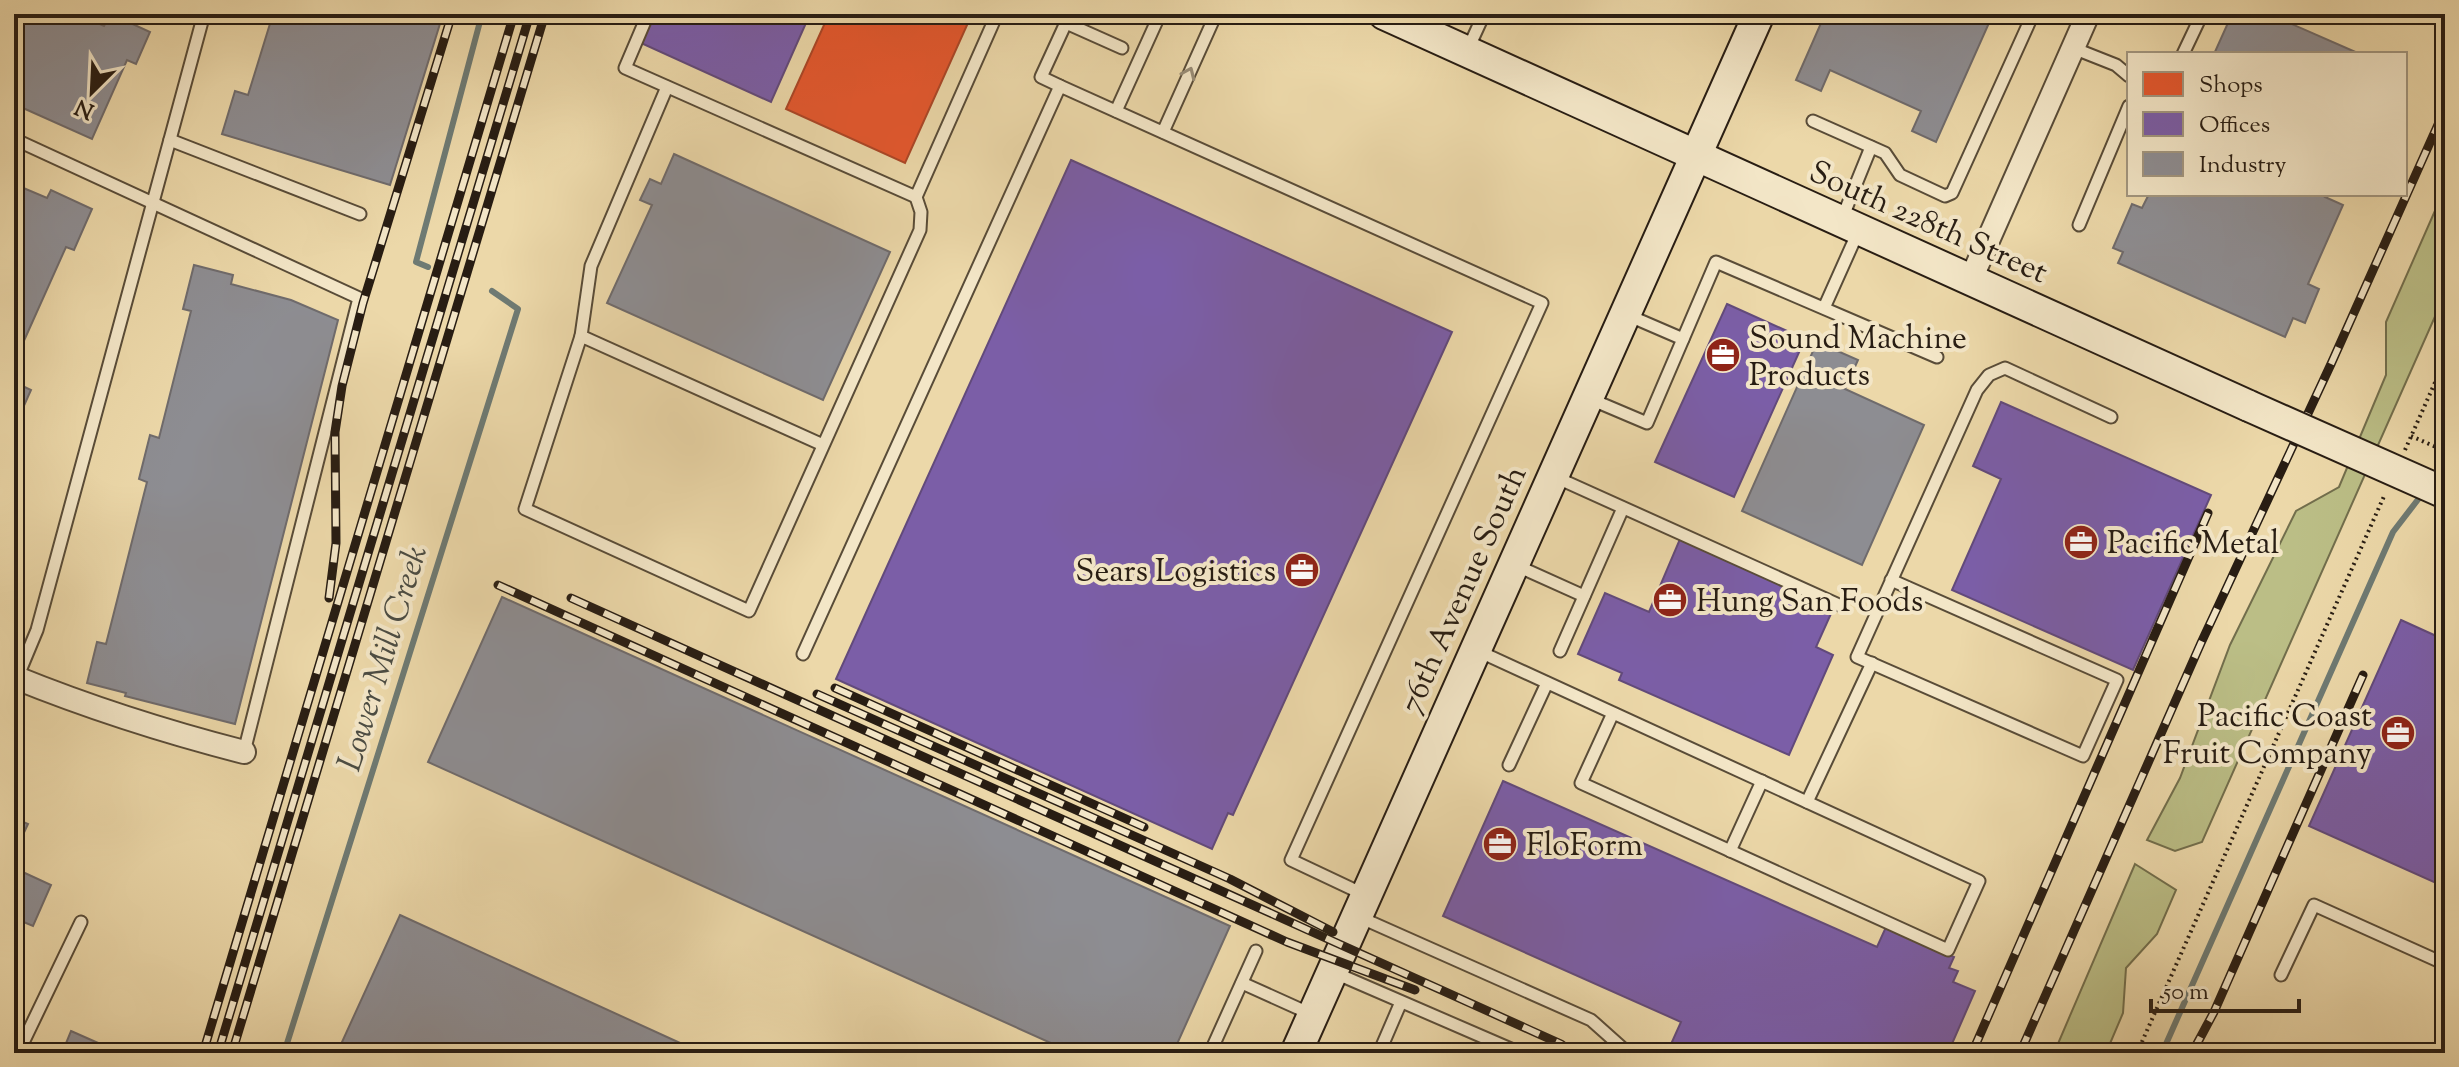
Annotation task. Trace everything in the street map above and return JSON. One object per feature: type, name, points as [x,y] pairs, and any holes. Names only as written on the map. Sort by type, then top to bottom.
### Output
[{"type":"main road","name":"South 228th Street","points":[[1384,14],[2445,493]]},
{"type":"main road","name":"76th Avenue South","points":[[1296,1053],[1759,14]]},
{"type":"street","points":[[1971,279],[2088,14]]},
{"type":"street","points":[[16,677],[189,737],[244,752]]},
{"type":"lane","points":[[16,677],[37,630],[204,14]]},
{"type":"lane","points":[[648,14],[625,68],[916,197]]},
{"type":"lane","points":[[667,87],[591,266],[581,336],[525,509],[749,611],[920,230],[921,212],[916,197],[997,14]]},
{"type":"lane","points":[[1116,111],[1160,14]]},
{"type":"lane","points":[[1163,132],[1216,14]]},
{"type":"lane","points":[[1467,52],[1484,14]]},
{"type":"lane","points":[[1813,121],[1885,153],[1900,175],[1945,196],[1952,193],[2033,14]]},
{"type":"lane","points":[[2184,52],[2202,14]]},
{"type":"lane","points":[[1122,48],[1068,18],[1041,77],[1542,303],[1291,860],[1362,906],[1591,1020],[1628,1053]]},
{"type":"lane","points":[[2073,48],[2116,65],[2127,74]]},
{"type":"lane","points":[[803,654],[1060,86]]},
{"type":"lane","points":[[2079,225],[2127,111]]},
{"type":"lane","points":[[14,139],[359,298],[244,752]]},
{"type":"lane","points":[[170,140],[360,214]]},
{"type":"lane","points":[[1824,308],[1871,147]]},
{"type":"lane","points":[[1587,397],[1647,423],[1716,262],[1937,357]]},
{"type":"lane","points":[[1624,314],[1683,339]]},
{"type":"lane","points":[[581,336],[823,445]]},
{"type":"lane","points":[[1891,580],[2117,680],[2083,756],[1857,657],[1891,580],[1977,390],[1989,375],[2005,368],[2111,417]]},
{"type":"lane","points":[[1552,476],[1839,605]]},
{"type":"lane","points":[[1560,651],[1623,508]]},
{"type":"lane","points":[[1513,564],[1584,596]]},
{"type":"lane","points":[[2445,564],[2445,570]]},
{"type":"lane","points":[[1475,650],[1762,781],[1979,881],[1948,950],[1581,783],[1613,713]]},
{"type":"lane","points":[[1807,802],[1872,663]]},
{"type":"lane","points":[[1509,765],[1547,683]]},
{"type":"lane","points":[[1730,851],[1762,781]]},
{"type":"lane","points":[[2281,975],[2314,905],[2445,964]]},
{"type":"lane","points":[[18,1053],[81,922]]},
{"type":"lane","points":[[1210,1053],[1256,951]]},
{"type":"lane","points":[[1332,971],[1520,1053]]},
{"type":"lane","points":[[1242,983],[1313,1015]]},
{"type":"lane","points":[[1379,1053],[1401,1002]]},
{"type":"path","points":[[2405,450],[2445,360]]},
{"type":"path","points":[[2411,436],[2444,450]]},
{"type":"path","points":[[2137,1053],[2386,493]]},
{"type":"green space","points":[[2445,188],[2445,294],[2202,842],[2175,851],[2147,840],[2180,778],[2230,645],[2296,511],[2339,487],[2386,375],[2386,322]]},
{"type":"green space","points":[[2135,864],[2176,890],[2157,934],[2126,968],[2123,1013],[2106,1053],[2054,1053]]},
{"type":"building: Shops","points":[[829,14],[972,14],[905,163],[786,109]]},
{"type":"building: Offices","points":[[654,14],[810,14],[771,102],[641,43]]},
{"type":"building: Offices","points":[[1071,160],[1452,332],[1233,815],[1228,813],[1212,849],[836,679]]},
{"type":"building: Offices","points":[[1727,304],[1805,339],[1734,497],[1655,462]]},
{"type":"building: Offices","name":"Pacific Metal","points":[[2001,402],[2211,495],[2133,670],[1952,590],[2001,479],[1973,466]]},
{"type":"building: Offices","points":[[1680,539],[1834,607],[1816,647],[1833,655],[1789,755],[1619,680],[1622,673],[1578,654],[1605,593],[1649,612]]},
{"type":"building: Offices","name":"Pacific Coast Fruit Company","points":[[2401,620],[2445,640],[2445,887],[2309,826]]},
{"type":"building: Offices","points":[[1503,781],[1877,947],[1886,927],[1954,957],[1949,968],[1958,971],[1953,982],[1975,991],[1948,1053],[1667,1053],[1681,1022],[1443,916]]},
{"type":"building: Industry","points":[[14,14],[78,14],[104,26],[111,14],[150,32],[136,64],[127,60],[92,139],[14,104]]},
{"type":"building: Industry","points":[[273,14],[443,14],[390,185],[222,134],[235,91],[248,95]]},
{"type":"building: Industry","points":[[1825,14],[1993,14],[1936,142],[1912,131],[1921,111],[1830,70],[1821,91],[1796,80]]},
{"type":"building: Industry","points":[[2232,14],[2269,14],[2355,52],[2215,52]]},
{"type":"building: Industry","points":[[674,154],[890,252],[823,400],[607,303],[652,205],[640,200],[650,179],[661,184]]},
{"type":"building: Industry","points":[[14,184],[47,198],[51,190],[92,209],[74,250],[66,247],[14,363]]},
{"type":"building: Industry","points":[[2148,196],[2326,196],[2343,205],[2308,284],[2319,289],[2305,323],[2293,318],[2285,337],[2118,263],[2123,252],[2113,248],[2132,204],[2142,208]]},
{"type":"building: Industry","points":[[194,265],[233,275],[231,284],[291,300],[338,320],[235,724],[87,683],[97,642],[106,644],[147,482],[139,479],[150,435],[159,438],[191,311],[183,309]]},
{"type":"building: Industry","points":[[1817,342],[1858,360],[1845,389],[1924,425],[1862,565],[1742,511]]},
{"type":"building: Industry","points":[[14,382],[31,390],[14,428]]},
{"type":"building: Industry","points":[[502,597],[1230,926],[1173,1053],[1073,1053],[428,762]]},
{"type":"building: Industry","points":[[14,818],[28,824],[14,854]]},
{"type":"building: Industry","points":[[14,868],[51,885],[33,926],[14,918]]},
{"type":"building: Industry","points":[[400,915],[702,1053],[337,1053]]},
{"type":"building: Industry","points":[[71,1031],[114,1050],[112,1053],[62,1053]]},
{"type":"waterway","name":"Lower Mill Creek","points":[[428,267],[416,262],[482,14]]},
{"type":"waterway","name":"Lower Mill Creek","points":[[284,1053],[518,309],[492,291]]},
{"type":"waterway","points":[[2435,478],[2445,465]]},
{"type":"waterway","points":[[2162,1053],[2393,532],[2423,493]]},
{"type":"railway","points":[[329,598],[336,543],[335,432],[342,386],[363,303],[452,14]]},
{"type":"railway","points":[[203,1053],[514,14]]},
{"type":"railway","points":[[218,1053],[530,14]]},
{"type":"railway","points":[[232,1053],[545,14]]},
{"type":"railway","points":[[2407,194],[2445,109]]},
{"type":"railway","points":[[2020,1053],[2201,643],[2406,196]]},
{"type":"railway","points":[[1972,1053],[2208,513]]},
{"type":"railway","points":[[498,585],[1287,942],[1415,990]]},
{"type":"railway","points":[[571,598],[1561,1044],[1573,1053]]},
{"type":"railway","points":[[2192,1053],[2214,1012],[2363,675]]},
{"type":"railway","points":[[835,688],[1144,827]]},
{"type":"railway","points":[[817,694],[1230,879],[1333,932]]},
{"type":"place","name":"Sound Machine Products","points":[[1723,355]]},
{"type":"place","name":"Pacific Metal","points":[[2081,542]]},
{"type":"place","name":"Sears Logistics","points":[[1302,570]]},
{"type":"place","name":"Hung San Foods","points":[[1670,600]]},
{"type":"place","name":"Pacific Coast Fruit Company","points":[[2398,733]]},
{"type":"place","name":"FloForm","points":[[1500,844]]}]
